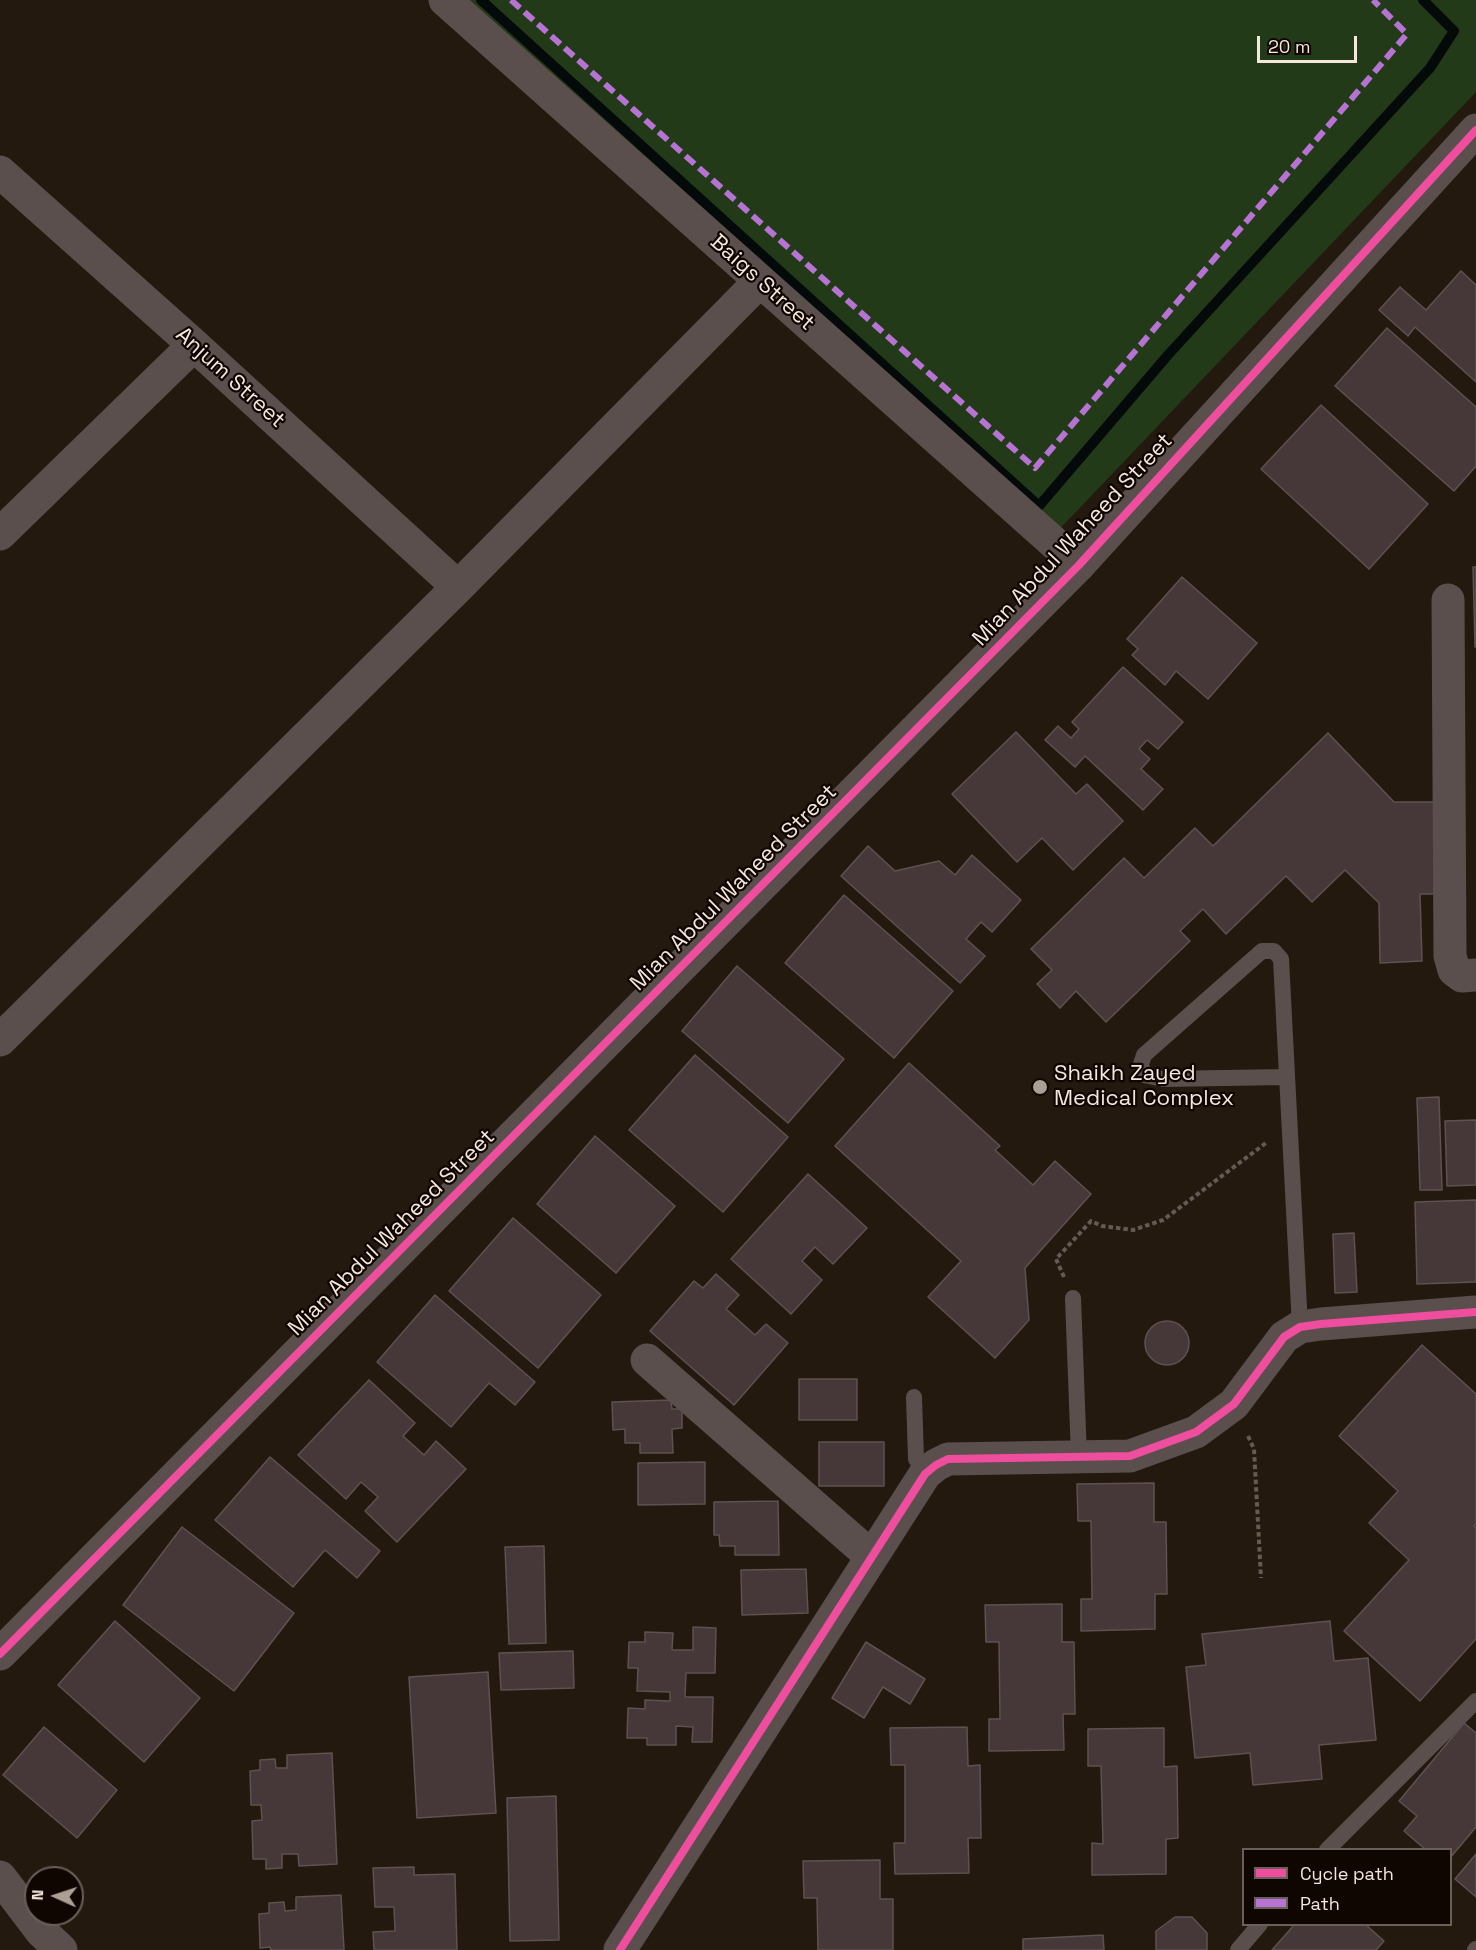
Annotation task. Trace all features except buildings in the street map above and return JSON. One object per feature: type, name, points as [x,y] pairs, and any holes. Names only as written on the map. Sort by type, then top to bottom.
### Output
[{"type":"street","name":"Baigs Street","points":[[446,0],[1079,565]]},
{"type":"street","name":"Mian Abdul Waheed Street","points":[[0,1654],[1079,565],[1476,130]]},
{"type":"street","name":"Anjum Street","points":[[0,172],[194,345],[458,587]]},
{"type":"street","points":[[0,1040],[458,587],[760,281]]},
{"type":"street","points":[[0,534],[194,345]]},
{"type":"street","points":[[1448,600],[1450,956],[1454,970],[1462,976],[1476,975]]},
{"type":"street","points":[[620,1950],[925,1474],[936,1465],[948,1460],[1130,1456],[1196,1432],[1234,1404],[1284,1337],[1300,1327],[1476,1312]]},
{"type":"street","points":[[647,1360],[872,1557]]},
{"type":"street","points":[[0,1877],[41,1931],[61,1950]]},
{"type":"lane","points":[[1287,1077],[1163,1079],[1144,1075],[1141,1064],[1144,1055],[1262,951],[1274,951],[1281,959],[1300,1327]]},
{"type":"lane","points":[[1072,1298],[1079,1457]]},
{"type":"lane","points":[[914,1397],[916,1459],[925,1474]]},
{"type":"lane","points":[[1329,1848],[1475,1703]]},
{"type":"lane","points":[[1238,1950],[1258,1926]]},
{"type":"path","points":[[1072,1298],[1056,1258],[1091,1221],[1114,1228],[1133,1230],[1147,1227],[1162,1220],[1269,1141],[1290,1141]]},
{"type":"path","points":[[1234,1404],[1254,1449],[1261,1578]]},
{"type":"green space","points":[[454,0],[1476,0],[1476,92],[1053,536]]},
{"type":"waterway","points":[[481,0],[1039,506],[1168,355],[1430,68],[1454,31],[1423,0]]},
{"type":"marked path","points":[[511,0],[1035,468],[1407,34],[1373,0]]},
{"type":"cycle path","points":[[0,1654],[1079,565],[1476,130]]},
{"type":"cycle path","points":[[620,1950],[925,1474],[936,1465],[948,1459],[1130,1456],[1196,1432],[1234,1404],[1284,1337],[1300,1327],[1476,1312]]},
{"type":"place","name":"Shaikh Zayed Medical Complex","points":[[1040,1087]]}]
